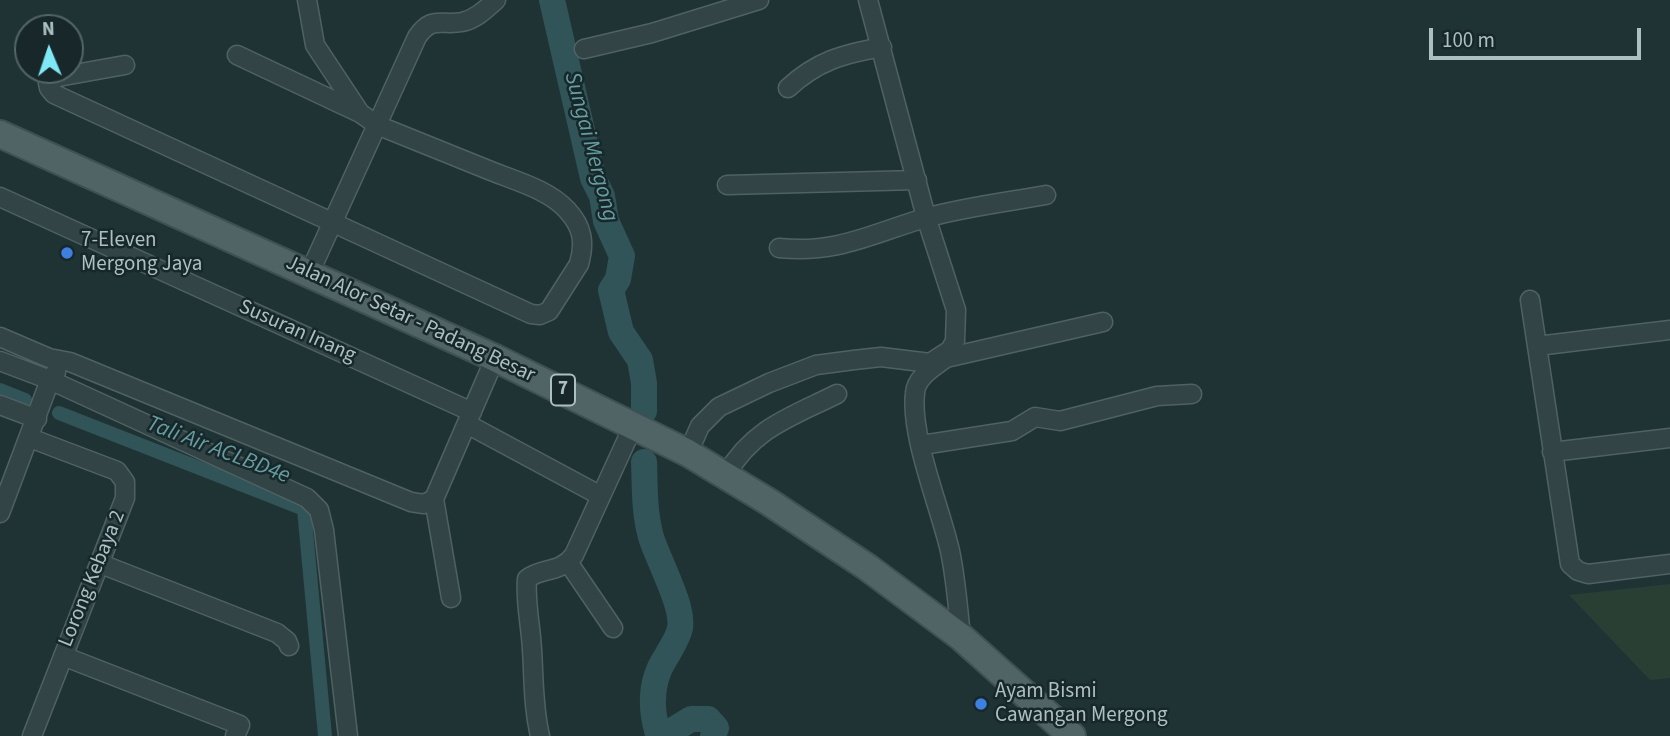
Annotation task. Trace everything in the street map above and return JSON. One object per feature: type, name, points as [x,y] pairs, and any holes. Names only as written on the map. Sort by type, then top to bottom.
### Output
[{"type":"main road","name":"Jalan Alor Setar - Padang Besar","points":[[0,134],[495,358],[634,424],[688,453],[867,567],[961,637],[1068,735]]},
{"type":"street","points":[[307,0],[315,45],[360,113]]},
{"type":"street","points":[[309,274],[423,28],[434,22],[460,22],[473,18],[496,0]]},
{"type":"street","points":[[584,49],[652,33],[759,0]]},
{"type":"street","points":[[868,0],[926,217],[956,310],[955,341],[950,350],[930,363],[919,381],[915,391],[915,416],[950,550],[961,637]]},
{"type":"street","points":[[788,88],[806,71],[831,59],[882,47]]},
{"type":"street","points":[[125,65],[58,77],[48,83],[49,88],[54,94],[531,314],[540,315],[549,311],[579,264],[583,238],[576,221],[565,208],[538,190],[377,125],[360,113],[237,55]]},
{"type":"street","points":[[727,185],[918,180]]},
{"type":"street","points":[[779,248],[800,250],[853,243],[926,217],[1046,195]]},
{"type":"street","name":"Susuran Inang","points":[[0,197],[470,418],[601,496]]},
{"type":"street","points":[[1530,300],[1570,564],[1578,571],[1593,574],[1670,564]]},
{"type":"street","points":[[919,381],[946,358],[1103,322]]},
{"type":"street","points":[[1537,346],[1670,330]]},
{"type":"street","points":[[0,337],[49,358],[70,362],[411,502],[424,504],[434,499]]},
{"type":"street","points":[[688,453],[700,426],[719,407],[769,383],[816,365],[881,357],[930,363]]},
{"type":"street","points":[[451,598],[434,499],[495,358]]},
{"type":"street","points":[[0,361],[50,380],[307,498],[319,510],[324,530],[348,736]]},
{"type":"street","points":[[0,513],[50,380],[60,368],[70,362]]},
{"type":"street","points":[[726,475],[738,453],[768,428],[837,394]]},
{"type":"street","points":[[922,445],[1012,430],[1035,418],[1060,421],[1157,396],[1192,394]]},
{"type":"street","points":[[0,405],[37,419]]},
{"type":"street","points":[[540,736],[532,690],[527,579],[568,562],[634,424]]},
{"type":"street","name":"Lorong Kebaya 2","points":[[30,438],[117,471],[125,482],[125,498],[101,565],[32,736]]},
{"type":"street","points":[[1552,452],[1670,438]]},
{"type":"street","points":[[568,562],[613,628]]},
{"type":"street","points":[[101,565],[277,633],[289,646]]},
{"type":"street","points":[[63,656],[240,725],[235,736]]},
{"type":"green space","points":[[1670,584],[1670,678],[1650,680],[1569,595]]},
{"type":"waterway","name":"Sungai Mergong","points":[[552,0],[593,178],[602,196],[606,221],[622,256],[618,279],[611,290],[621,332],[640,360],[644,383],[644,411]]},
{"type":"waterway","name":"Tali Air ACLBD4e","points":[[0,390],[25,400]]},
{"type":"waterway","name":"Tali Air ACLBD4e","points":[[59,413],[304,509],[325,736]]},
{"type":"waterway","name":"Sungai Mergong","points":[[644,462],[649,528],[680,619],[678,635],[654,685],[655,724],[658,734],[668,733],[691,719],[708,719],[716,728],[713,736]]},
{"type":"place","name":"7-Eleven Mergong Jaya","points":[[67,253]]},
{"type":"place","name":"Ayam Bismi Cawangan Mergong","points":[[981,704]]}]
